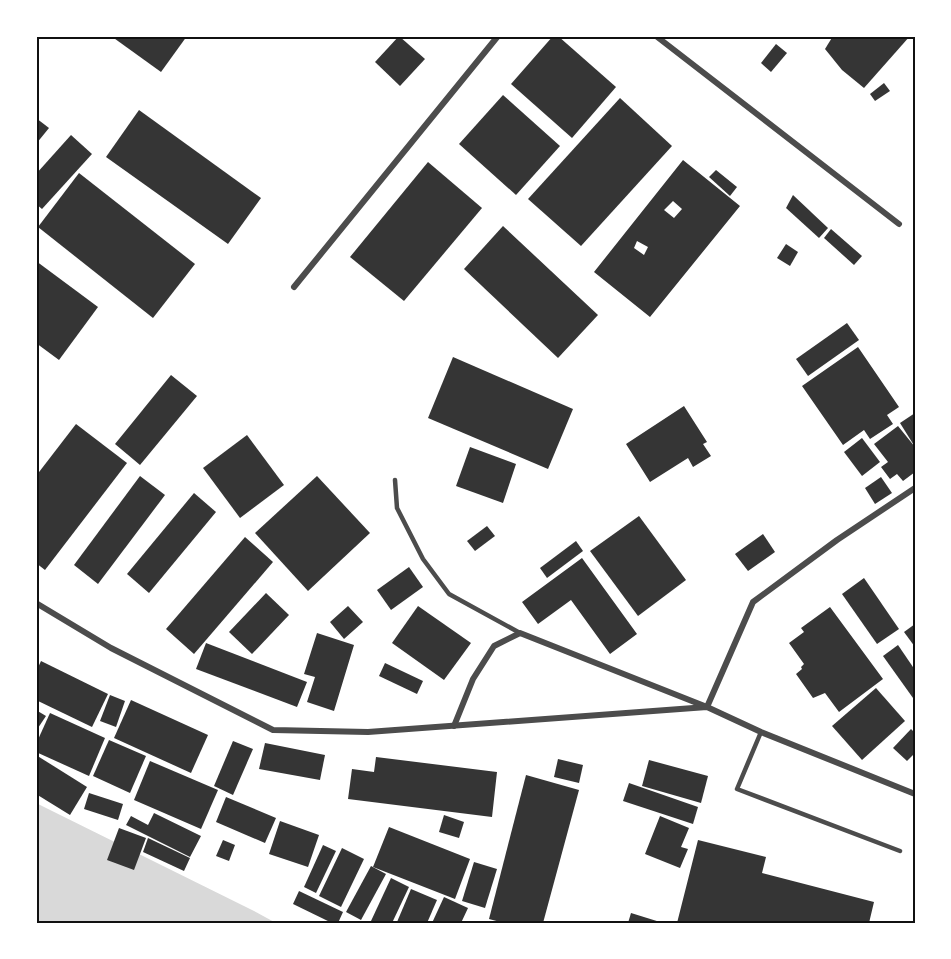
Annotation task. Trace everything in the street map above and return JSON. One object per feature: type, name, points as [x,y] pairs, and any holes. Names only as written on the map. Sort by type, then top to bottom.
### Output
[{"type":"street","points":[[294,287],[498,36]]},
{"type":"street","points":[[656,36],[899,224]]},
{"type":"street","points":[[707,707],[753,602],[837,540],[915,488]]},
{"type":"street","points":[[36,603],[111,648],[273,730],[368,732],[707,707]]},
{"type":"street","points":[[454,726],[472,679],[494,646],[520,633],[707,707],[761,732],[915,794]]},
{"type":"lane","points":[[395,480],[397,508],[423,559],[449,594],[520,633]]},
{"type":"lane","points":[[761,732],[737,789],[900,851]]},
{"type":"shaded area","points":[[36,803],[254,911],[276,923],[36,923]]},
{"type":"building","points":[[111,36],[187,36],[161,72]]},
{"type":"building","points":[[399,36],[425,59],[400,86],[375,62]]},
{"type":"building","points":[[553,36],[558,36],[616,87],[572,138],[511,84]]},
{"type":"building","points":[[833,36],[910,36],[864,88],[842,70],[825,49]]},
{"type":"building","points":[[776,44],[787,53],[771,72],[761,63]]},
{"type":"building","points":[[884,83],[890,91],[875,101],[870,94]]},
{"type":"building","points":[[503,95],[560,146],[516,195],[459,144]]},
{"type":"building","points":[[620,98],[672,146],[581,246],[528,199]]},
{"type":"building","points":[[139,110],[261,198],[228,244],[106,157]]},
{"type":"building","points":[[36,118],[49,128],[36,144]]},
{"type":"building","points":[[71,135],[92,154],[42,209],[36,204],[36,174]]},
{"type":"building","points":[[683,160],[740,206],[650,317],[594,272]],"holes":[[[673,201],[682,209],[674,218],[664,210]],[[637,241],[648,247],[644,255],[634,248]]]},
{"type":"building","points":[[428,162],[482,208],[404,301],[350,257]]},
{"type":"building","points":[[716,170],[737,187],[730,196],[709,177]]},
{"type":"building","points":[[79,173],[195,264],[153,318],[38,227]]},
{"type":"building","points":[[793,195],[828,228],[819,238],[786,208]]},
{"type":"building","points":[[503,226],[598,315],[558,358],[464,269]]},
{"type":"building","points":[[831,229],[862,256],[854,265],[824,238]]},
{"type":"building","points":[[786,244],[798,252],[790,266],[777,258]]},
{"type":"building","points":[[36,261],[98,307],[59,360],[36,343]]},
{"type":"building","points":[[847,323],[859,340],[808,376],[796,359]]},
{"type":"building","points":[[858,347],[899,407],[887,415],[893,424],[870,439],[864,430],[843,445],[802,386]]},
{"type":"building","points":[[453,357],[573,409],[548,469],[428,418]]},
{"type":"building","points":[[171,375],[197,396],[140,465],[115,444]]},
{"type":"building","points":[[684,406],[707,442],[703,444],[711,456],[693,467],[688,458],[650,482],[626,444]]},
{"type":"building","points":[[915,413],[915,447],[900,423]]},
{"type":"building","points":[[76,424],[127,463],[45,570],[36,563],[36,476]]},
{"type":"building","points":[[898,426],[915,447],[915,472],[903,481],[897,474],[890,479],[881,467],[888,462],[874,444]]},
{"type":"building","points":[[247,435],[284,485],[240,518],[203,468]]},
{"type":"building","points":[[862,438],[880,462],[862,476],[844,452]]},
{"type":"building","points":[[470,447],[516,464],[503,503],[456,486]]},
{"type":"building","points":[[140,476],[165,495],[98,584],[74,565]]},
{"type":"building","points":[[317,476],[370,533],[308,591],[255,533]]},
{"type":"building","points":[[881,477],[892,493],[875,504],[865,488]]},
{"type":"building","points":[[194,493],[216,512],[149,593],[127,574]]},
{"type":"building","points":[[639,516],[686,580],[638,616],[590,551]]},
{"type":"building","points":[[487,526],[495,536],[475,551],[467,541]]},
{"type":"building","points":[[763,534],[775,552],[748,571],[735,554]]},
{"type":"building","points":[[245,537],[273,562],[194,654],[166,629]]},
{"type":"building","points":[[576,541],[583,551],[547,578],[540,568]]},
{"type":"building","points":[[582,558],[637,634],[610,654],[571,600],[538,624],[522,602]]},
{"type":"building","points":[[409,567],[423,587],[391,610],[377,590]]},
{"type":"building","points":[[864,578],[899,629],[877,644],[842,594]]},
{"type":"building","points":[[266,593],[289,615],[252,654],[229,632]]},
{"type":"building","points":[[348,606],[363,622],[344,639],[330,622]]},
{"type":"building","points":[[418,606],[471,643],[444,680],[392,643]]},
{"type":"building","points":[[830,607],[883,679],[839,712],[825,693],[813,698],[796,674],[804,664],[789,643],[804,632],[801,628]]},
{"type":"building","points":[[915,624],[915,647],[904,632]]},
{"type":"building","points":[[317,633],[354,645],[334,711],[307,702],[315,677],[304,674]]},
{"type":"building","points":[[206,643],[307,682],[297,707],[196,669]]},
{"type":"building","points":[[898,645],[915,670],[915,697],[913,698],[883,656]]},
{"type":"building","points":[[41,661],[108,694],[92,727],[36,700],[36,672]]},
{"type":"building","points":[[385,663],[423,681],[417,694],[379,676]]},
{"type":"building","points":[[876,688],[905,721],[862,760],[832,726]]},
{"type":"building","points":[[110,695],[125,701],[116,727],[100,721]]},
{"type":"building","points":[[131,700],[208,735],[191,773],[114,738]]},
{"type":"building","points":[[36,710],[46,716],[36,731]]},
{"type":"building","points":[[50,713],[105,738],[89,776],[36,752],[36,744]]},
{"type":"building","points":[[911,729],[915,733],[915,753],[907,761],[893,748]]},
{"type":"building","points":[[109,740],[146,756],[130,793],[93,776]]},
{"type":"building","points":[[233,741],[253,749],[233,795],[214,786]]},
{"type":"building","points":[[265,743],[325,755],[320,780],[259,769]]},
{"type":"building","points":[[36,755],[87,787],[70,815],[36,794]]},
{"type":"building","points":[[376,757],[497,772],[492,817],[348,799],[352,769],[374,772]]},
{"type":"building","points":[[558,759],[583,765],[579,783],[554,777]]},
{"type":"building","points":[[649,760],[708,776],[701,803],[642,786]]},
{"type":"building","points":[[150,761],[218,790],[201,829],[134,800]]},
{"type":"building","points":[[526,775],[579,790],[543,923],[504,923],[489,919]]},
{"type":"building","points":[[629,783],[698,807],[693,824],[623,801]]},
{"type":"building","points":[[89,793],[123,804],[118,820],[84,809]]},
{"type":"building","points":[[226,797],[276,818],[265,843],[216,822]]},
{"type":"building","points":[[154,813],[201,836],[190,857],[126,825],[131,816],[148,825]]},
{"type":"building","points":[[444,815],[464,822],[459,838],[439,832]]},
{"type":"building","points":[[660,816],[689,828],[681,847],[688,849],[680,868],[645,854]]},
{"type":"building","points":[[280,821],[319,835],[308,867],[269,854]]},
{"type":"building","points":[[389,827],[470,859],[455,899],[373,867]]},
{"type":"building","points":[[119,828],[146,838],[134,870],[107,860]]},
{"type":"building","points":[[148,838],[190,858],[184,871],[143,852]]},
{"type":"building","points":[[223,840],[235,845],[229,861],[216,856]]},
{"type":"building","points":[[698,840],[766,857],[762,873],[874,902],[869,923],[677,923]]},
{"type":"building","points":[[323,845],[336,851],[316,893],[304,887]]},
{"type":"building","points":[[342,848],[364,859],[341,907],[319,896]]},
{"type":"building","points":[[474,862],[497,869],[485,908],[462,901]]},
{"type":"building","points":[[371,866],[386,874],[361,920],[346,912]]},
{"type":"building","points":[[391,878],[409,887],[392,923],[375,923],[371,921]]},
{"type":"building","points":[[411,889],[437,900],[427,923],[397,922]]},
{"type":"building","points":[[299,891],[343,912],[338,923],[332,923],[293,904]]},
{"type":"building","points":[[444,897],[468,908],[461,923],[432,923]]},
{"type":"building","points":[[631,913],[660,922],[660,923],[628,923]]}]
